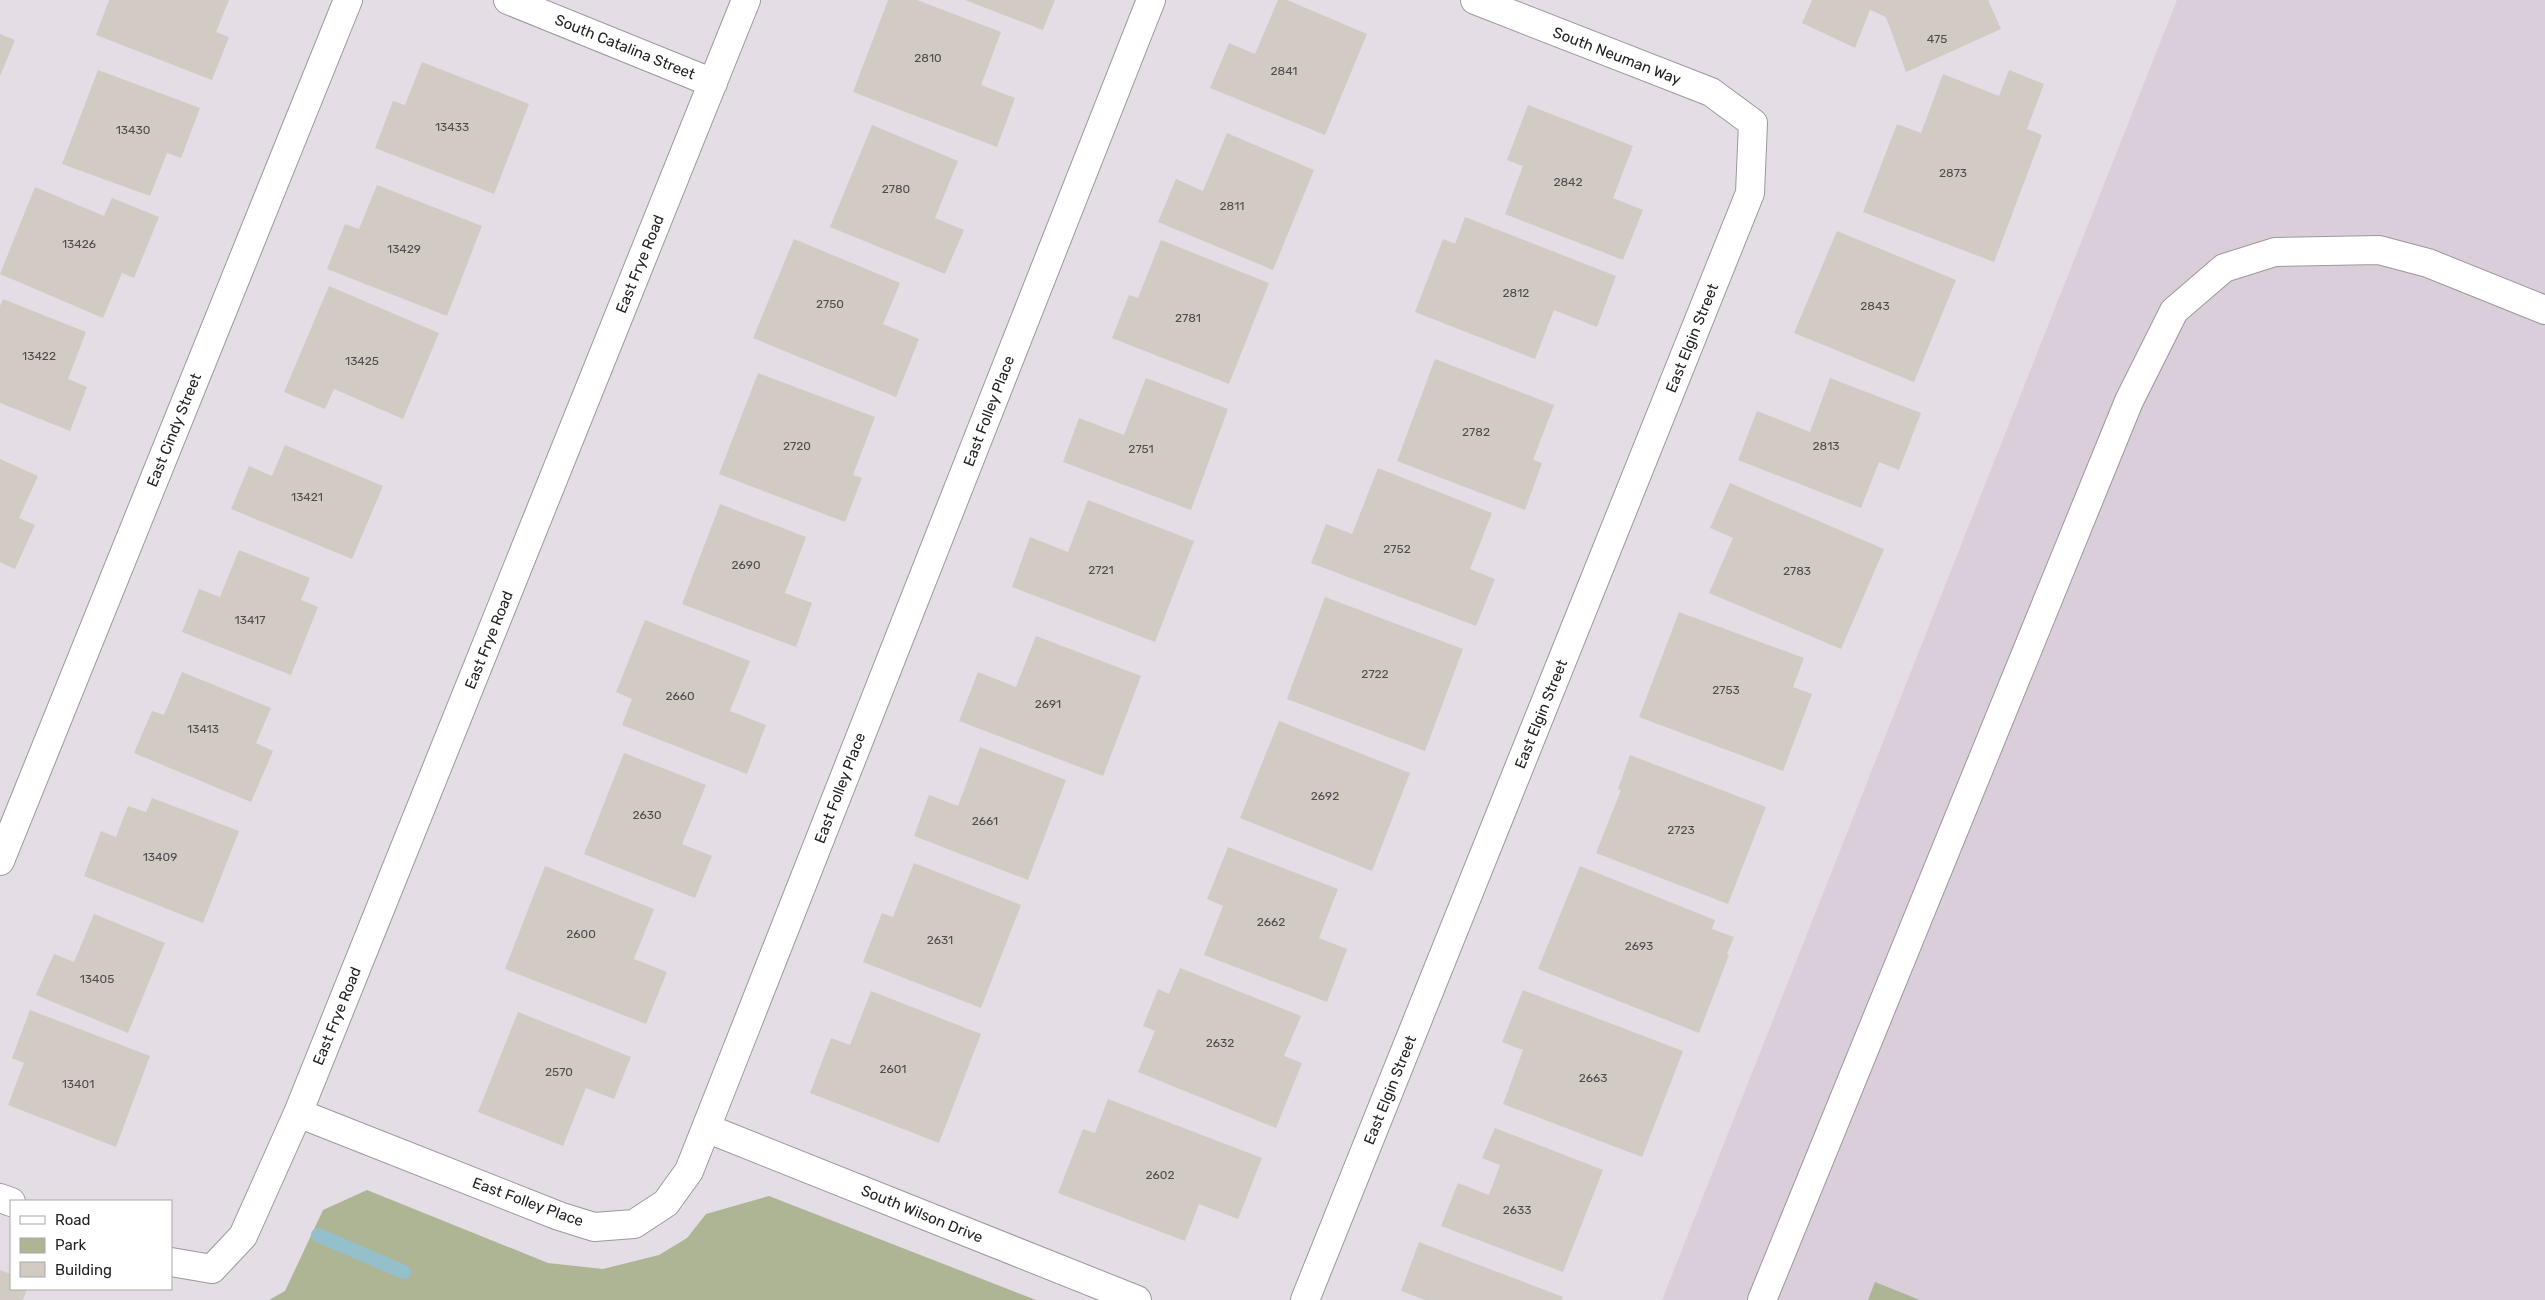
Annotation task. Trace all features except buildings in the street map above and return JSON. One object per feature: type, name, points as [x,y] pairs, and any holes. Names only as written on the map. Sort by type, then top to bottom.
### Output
[{"type":"street","name":"East Cindy Street","points":[[0,861],[348,0]]},
{"type":"street","name":"South Catalina Street","points":[[508,0],[713,83]]},
{"type":"street","name":"East Frye Road","points":[[172,1262],[212,1269],[243,1236],[298,1113],[746,0]]},
{"type":"street","name":"East Folley Place","points":[[298,1113],[559,1216],[594,1227],[634,1224],[666,1203],[689,1171],[1151,0]]},
{"type":"street","name":"South Neuman Way","points":[[1475,0],[1711,92],[1753,123]]},
{"type":"street","name":"East Elgin Street","points":[[1305,1300],[1750,194],[1753,123]]},
{"type":"street","points":[[1762,1300],[2128,401],[2174,311],[2224,268],[2233,265],[2275,252],[2371,250],[2380,250],[2428,263],[2545,310]]},
{"type":"street","name":"South Wilson Drive","points":[[706,1128],[1137,1300]]},
{"type":"shaded area","points":[[2177,0],[2545,0],[2545,1300],[1662,1300]]},
{"type":"green space","points":[[367,1190],[548,1263],[603,1269],[659,1255],[687,1238],[706,1214],[769,1196],[1036,1300],[269,1300],[285,1291],[323,1210]]},
{"type":"green space","points":[[1875,1282],[1920,1300],[1868,1300]]},
{"type":"waterway","points":[[318,1235],[404,1272]]}]
